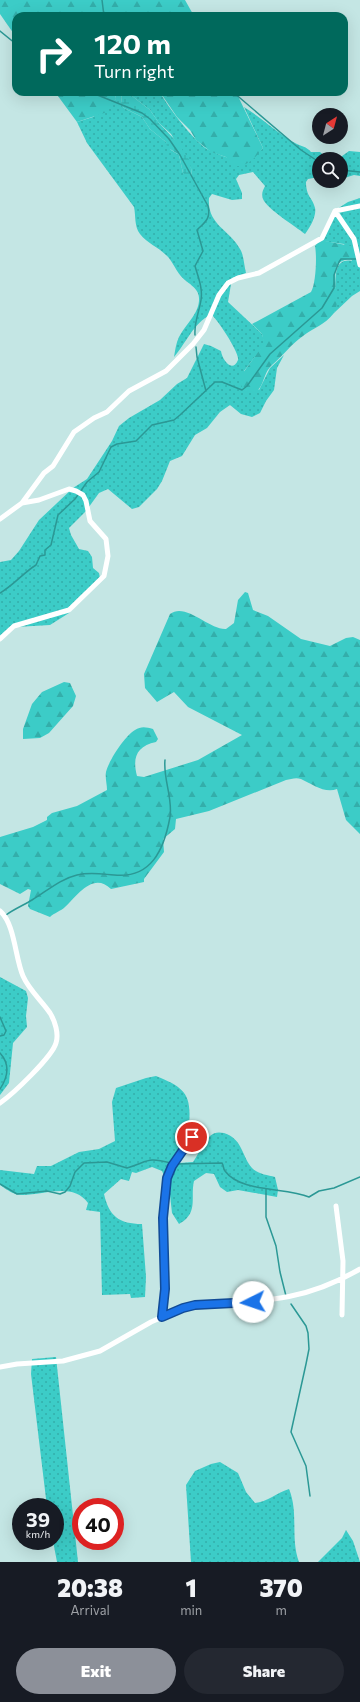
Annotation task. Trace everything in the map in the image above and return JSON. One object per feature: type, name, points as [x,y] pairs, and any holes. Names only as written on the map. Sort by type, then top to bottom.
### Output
[{"type":"street","points":[[335,211],[360,206]]},
{"type":"street","points":[[335,211],[354,239],[359,263]]},
{"type":"street","points":[[0,519],[22,503],[44,473],[57,461],[74,432],[107,412],[129,391],[166,371],[193,344],[204,330],[219,295],[228,283],[238,278],[259,273],[322,238],[335,211]]},
{"type":"street","points":[[0,639],[14,626],[69,610],[104,576],[108,556],[108,544],[106,539],[90,521],[83,495],[69,489],[39,500],[22,503]]},
{"type":"street","points":[[0,911],[7,920],[23,977],[50,1014],[57,1035],[54,1048],[12,1093],[0,1103]]},
{"type":"street","points":[[162,1317],[165,1289],[163,1218],[167,1178],[175,1161],[192,1137]]},
{"type":"street","points":[[336,1206],[342,1243],[342,1315]]},
{"type":"street","points":[[0,1367],[17,1364],[63,1361],[94,1354],[114,1345],[162,1317],[183,1308],[195,1305],[272,1300],[293,1297],[323,1288],[360,1269]]},
{"type":"green space","points":[[0,0],[185,0],[192,12],[12,12],[12,31],[0,14]]},
{"type":"green space","points":[[58,96],[116,96],[116,99],[107,112],[77,122]]},
{"type":"green space","points":[[116,96],[122,96],[121,104],[124,108],[142,117],[150,129],[166,142],[171,150],[179,155],[183,173],[192,176],[191,168],[171,134],[159,123],[150,110],[132,96],[162,96],[188,131],[207,149],[247,163],[263,148],[244,107],[288,139],[312,152],[312,178],[308,179],[306,182],[306,187],[315,208],[315,215],[309,229],[305,234],[270,208],[263,199],[262,195],[265,186],[253,172],[239,175],[236,179],[242,193],[242,199],[232,200],[212,194],[209,198],[211,215],[240,249],[246,273],[232,278],[228,302],[262,334],[265,344],[244,371],[259,390],[270,368],[284,355],[277,368],[274,390],[260,413],[252,417],[241,414],[230,405],[220,412],[207,428],[195,435],[182,456],[170,461],[157,489],[139,507],[132,509],[108,489],[99,493],[86,511],[69,528],[71,535],[79,549],[88,551],[92,557],[93,568],[99,573],[100,578],[69,613],[50,625],[16,627],[0,638],[0,562],[11,560],[19,551],[39,520],[73,488],[87,479],[112,441],[119,426],[129,418],[160,400],[177,384],[187,378],[204,344],[221,351],[223,358],[230,365],[233,366],[238,360],[238,356],[232,344],[223,329],[211,314],[199,323],[174,357],[176,344],[179,337],[192,319],[197,309],[199,298],[197,291],[180,275],[168,257],[146,240],[138,231],[134,207],[87,143],[77,122],[93,117],[116,99]]},
{"type":"green space","points":[[122,96],[132,96],[150,110],[159,123],[177,142],[190,161],[192,176],[190,179],[183,173],[179,155],[167,147],[166,142],[150,129],[142,117],[124,108],[121,104]]},
{"type":"green space","points":[[163,96],[238,96],[263,148],[247,163],[235,166],[226,157],[211,152],[196,140],[190,130],[177,117]]},
{"type":"green space","points":[[348,152],[360,152],[360,176],[354,175],[348,177]]},
{"type":"green space","points":[[360,198],[360,291],[352,296],[334,313],[336,271],[339,265],[344,261],[352,261],[344,244],[322,241],[337,209],[348,202]]},
{"type":"green space","points":[[320,240],[351,246],[354,248],[357,260],[345,260],[339,263],[336,269],[335,276],[337,300],[334,313],[323,324],[299,339],[268,369],[260,388],[256,391],[245,392],[241,385],[240,377],[264,344],[262,334],[252,324],[311,292],[316,270],[315,246]]},
{"type":"green space","points":[[245,592],[248,593],[253,610],[268,616],[301,639],[330,646],[346,638],[353,637],[360,640],[360,834],[346,820],[337,789],[323,789],[299,778],[290,779],[209,811],[176,819],[175,829],[163,839],[164,852],[144,879],[144,882],[111,889],[104,884],[92,884],[86,887],[63,908],[50,917],[30,909],[28,906],[31,890],[28,889],[20,894],[0,884],[0,837],[33,827],[47,820],[47,817],[52,813],[77,806],[107,790],[106,772],[110,761],[122,743],[131,733],[139,728],[144,727],[153,729],[158,739],[156,742],[144,746],[136,758],[135,763],[137,776],[144,777],[198,760],[242,735],[188,707],[174,692],[157,702],[145,688],[144,674],[170,614],[176,611],[183,611],[219,628],[226,629],[234,623],[238,600]]},
{"type":"green space","points":[[64,682],[70,683],[76,696],[73,706],[49,733],[40,738],[23,739],[23,729],[32,704],[42,692]]},
{"type":"green space","points":[[0,977],[26,991],[28,998],[26,1016],[27,1027],[13,1043],[9,1083],[0,1095]]},
{"type":"green space","points":[[156,1076],[173,1084],[184,1092],[189,1105],[189,1124],[182,1131],[179,1141],[179,1163],[193,1162],[210,1136],[220,1132],[224,1133],[235,1139],[254,1170],[275,1177],[278,1190],[277,1197],[238,1190],[227,1192],[220,1187],[214,1174],[206,1173],[194,1181],[191,1210],[185,1220],[179,1224],[172,1213],[169,1186],[162,1171],[152,1167],[136,1173],[132,1172],[129,1181],[121,1179],[104,1194],[109,1208],[116,1217],[134,1224],[142,1224],[146,1277],[145,1297],[131,1298],[130,1294],[102,1295],[100,1212],[86,1210],[88,1203],[82,1197],[66,1191],[23,1195],[14,1193],[0,1185],[0,1170],[34,1174],[37,1166],[51,1166],[79,1152],[99,1149],[115,1141],[112,1102],[116,1088]]},
{"type":"green space","points":[[56,1357],[72,1506],[72,1550],[77,1550],[78,1562],[57,1562],[55,1550],[64,1550],[64,1498],[46,1498],[31,1374],[32,1359]]},
{"type":"green space","points":[[220,1462],[238,1473],[246,1492],[255,1503],[264,1501],[289,1489],[294,1507],[295,1544],[299,1562],[191,1562],[186,1485],[195,1471]]},
{"type":"green space","points":[[346,1530],[353,1541],[360,1562],[318,1562],[342,1538]]},
{"type":"waterway","points":[[102,0],[104,12]]},
{"type":"waterway","points":[[0,31],[12,41]]},
{"type":"waterway","points":[[100,96],[142,113],[150,119],[169,139],[180,155],[208,206],[208,217],[197,230],[203,251],[195,266],[201,291],[200,305],[195,326],[195,335]]},
{"type":"waterway","points":[[238,96],[301,150],[312,157]]},
{"type":"waterway","points":[[348,171],[360,172]]},
{"type":"waterway","points":[[0,593],[36,565],[40,556],[45,555],[45,550],[51,545],[58,515],[75,499],[87,482],[99,472],[111,447],[117,444],[136,441],[152,425],[174,420],[215,382],[222,382],[242,390],[247,386],[270,354],[322,308],[334,288],[334,275],[341,259],[357,259]]},
{"type":"waterway","points":[[196,347],[197,357],[206,391]]},
{"type":"waterway","points":[[6,915],[59,882],[71,877],[91,873],[127,875],[138,872],[154,860],[164,841],[171,810],[165,774],[165,760]]},
{"type":"waterway","points":[[0,1017],[6,1031],[4,1035],[0,1036]]},
{"type":"waterway","points":[[0,1053],[7,1066],[5,1080],[0,1089]]},
{"type":"waterway","points":[[0,1184],[17,1194],[47,1191],[60,1194],[65,1192],[70,1186],[75,1172],[84,1163],[107,1162],[127,1168],[152,1160],[171,1163]]},
{"type":"waterway","points":[[175,1164],[222,1163],[225,1171],[232,1178],[242,1183],[309,1197],[319,1191],[334,1188],[360,1177]]},
{"type":"waterway","points":[[266,1189],[266,1217],[276,1246],[286,1296]]},
{"type":"waterway","points":[[291,1304],[306,1326],[308,1333],[309,1349],[291,1432],[306,1466],[310,1496]]},
{"type":"route","points":[[192,1137],[172,1166],[165,1187],[163,1233],[165,1289],[162,1317],[183,1308],[195,1305],[253,1302]]}]
